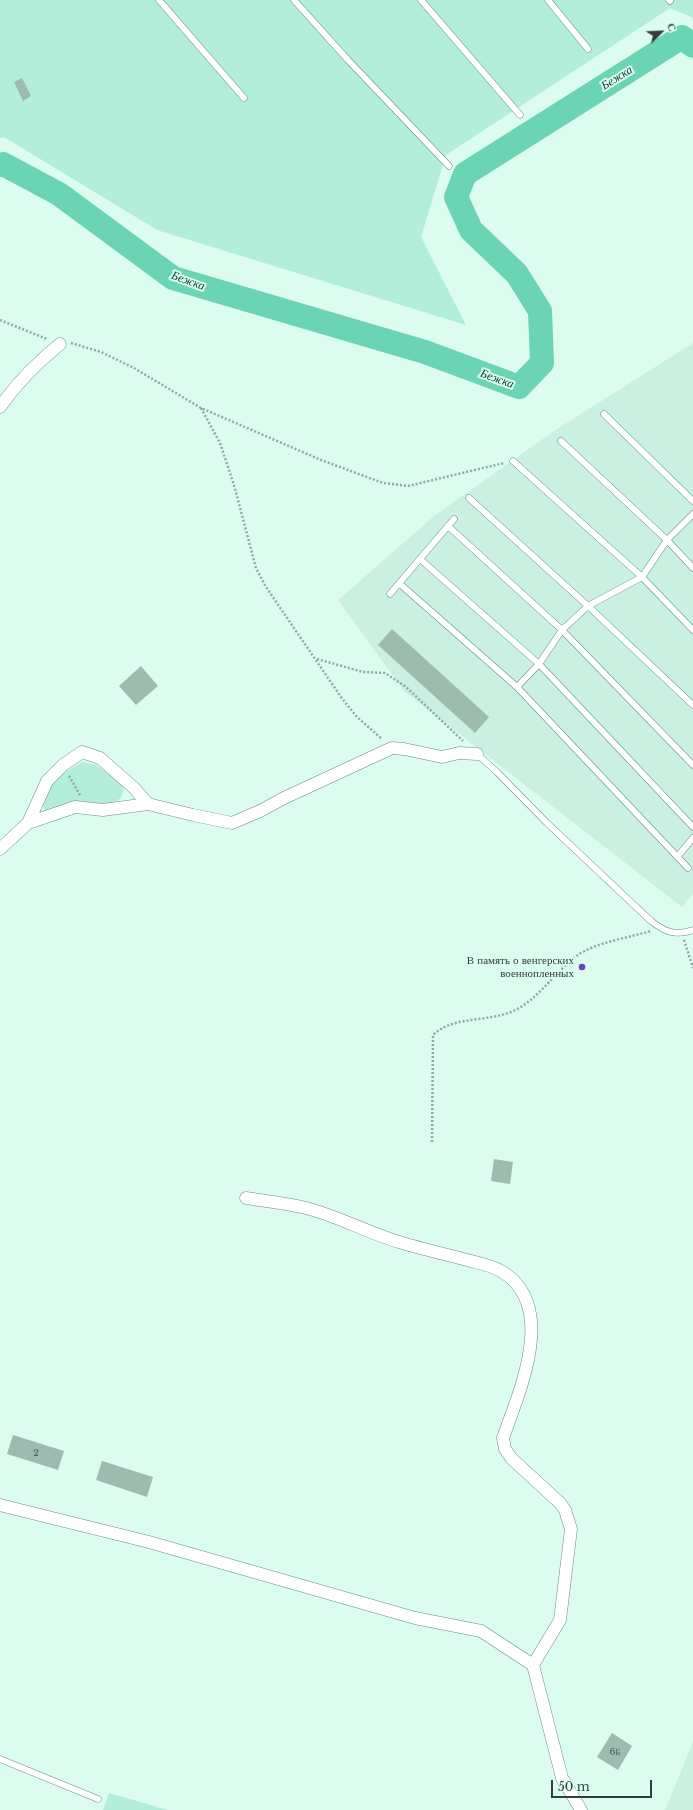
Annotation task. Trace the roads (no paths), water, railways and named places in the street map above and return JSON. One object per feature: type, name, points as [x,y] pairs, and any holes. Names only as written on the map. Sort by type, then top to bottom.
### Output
[{"type":"street","points":[[0,407],[9,394],[43,357],[60,344]]},
{"type":"street","points":[[28,823],[76,808],[103,810],[148,804],[193,815],[232,822],[260,811],[284,798],[392,748],[442,757],[459,753],[477,754]]},
{"type":"street","points":[[0,849],[28,823],[47,781],[63,765],[82,752],[100,758],[134,788],[148,804]]},
{"type":"street","points":[[246,1198],[306,1208],[398,1242],[487,1266],[501,1271],[516,1283],[524,1296],[531,1328],[531,1350],[526,1372],[503,1438],[505,1449],[511,1458],[560,1503],[565,1510],[571,1529],[560,1620],[533,1665]]},
{"type":"street","points":[[0,1505],[149,1542],[415,1618],[481,1631],[533,1665],[562,1778],[581,1810]]},
{"type":"lane","points":[[159,0],[244,98]]},
{"type":"lane","points":[[294,0],[348,60],[449,166]]},
{"type":"lane","points":[[421,0],[520,116]]},
{"type":"lane","points":[[548,0],[588,49]]},
{"type":"lane","points":[[604,414],[693,501]]},
{"type":"lane","points":[[561,441],[667,540],[693,568]]},
{"type":"lane","points":[[512,461],[642,577],[693,630]]},
{"type":"lane","points":[[469,498],[588,606],[693,705]]},
{"type":"lane","points":[[517,687],[539,664],[562,630],[588,606],[642,577],[667,540],[693,514]]},
{"type":"lane","points":[[390,594],[454,519]]},
{"type":"lane","points":[[448,526],[562,630],[693,765]]},
{"type":"lane","points":[[420,559],[539,664],[693,827]]},
{"type":"lane","points":[[400,584],[517,687],[688,868]]},
{"type":"lane","points":[[477,754],[497,772],[547,823],[661,928],[682,934],[693,930]]},
{"type":"lane","points":[[677,857],[693,838]]},
{"type":"lane","points":[[0,1758],[98,1799]]},
{"type":"waterway","name":"Бежка","points":[[0,165],[3,164],[59,194],[173,278],[425,352],[519,387],[542,363],[540,311],[517,274],[471,230],[456,197],[465,174],[682,37],[693,46]]},
{"type":"place","name":"В память о венгерских военнопленных","points":[[582,967]]}]
